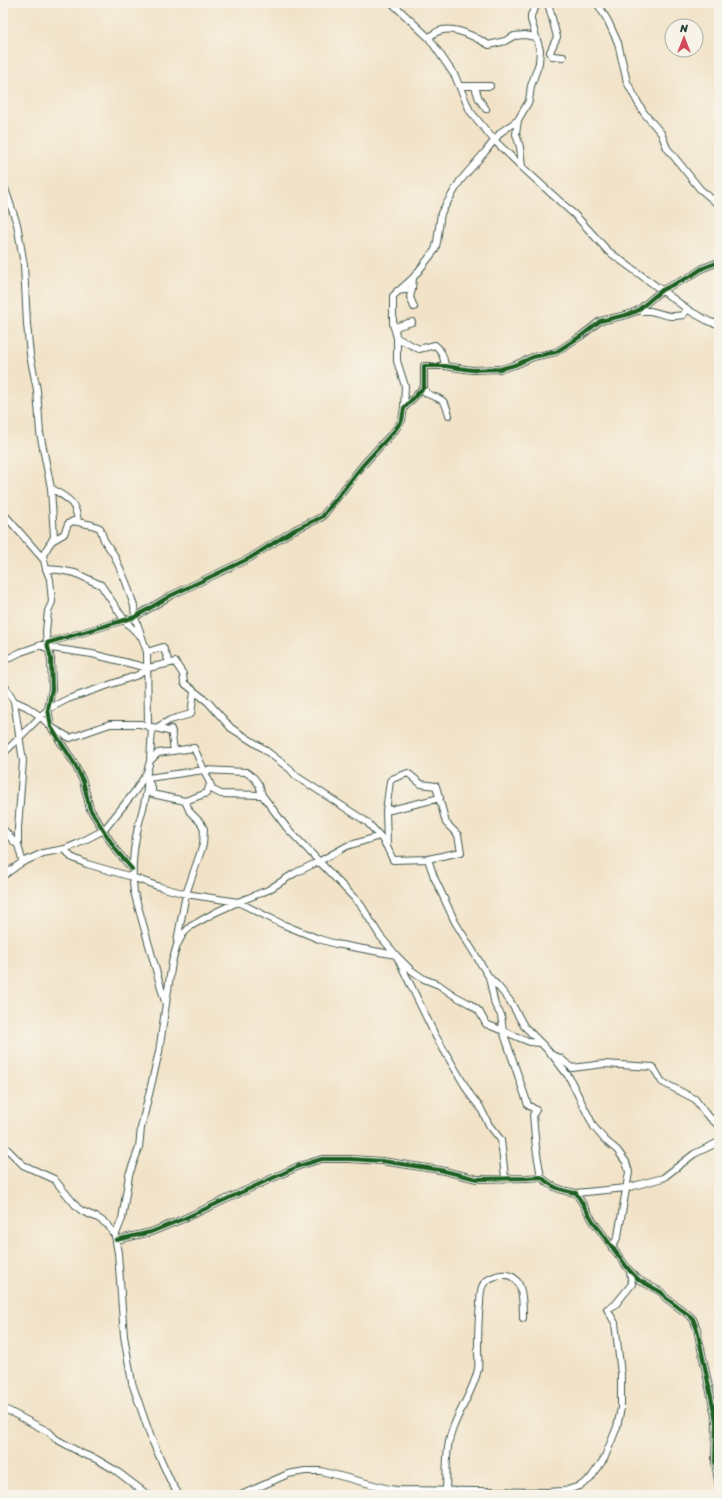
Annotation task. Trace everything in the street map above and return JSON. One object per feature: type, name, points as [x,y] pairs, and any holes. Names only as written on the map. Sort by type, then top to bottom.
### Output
[{"type":"street","points":[[392,3],[429,38],[455,76],[470,111],[494,140],[577,217],[608,251],[687,309],[710,322],[719,324]]},
{"type":"street","points":[[522,167],[520,147],[516,134],[518,120],[529,101],[531,86],[539,63],[540,50],[531,20],[538,3]]},
{"type":"street","points":[[548,3],[551,20],[557,37],[550,52]]},
{"type":"street","points":[[597,3],[608,21],[618,44],[627,82],[644,113],[661,133],[667,148],[700,189],[719,205]]},
{"type":"street","points":[[429,38],[434,32],[445,29],[472,36],[489,45],[505,41],[514,36],[525,35],[536,37]]},
{"type":"street","points":[[540,50],[544,53],[550,52]]},
{"type":"street","points":[[550,52],[552,56],[563,57]]},
{"type":"street","points":[[460,86],[490,86]]},
{"type":"street","points":[[475,86],[479,99],[486,109]]},
{"type":"street","points":[[449,415],[446,403],[443,400],[425,390],[417,393],[409,392],[405,386],[397,361],[397,338],[393,296],[401,291],[413,278],[435,250],[441,213],[460,181],[486,152],[501,132],[518,120]]},
{"type":"street","points":[[3,183],[17,224],[23,255],[26,324],[37,390],[40,433],[51,488],[54,537],[48,545],[44,555],[46,569],[50,579],[52,602],[48,611],[45,646],[51,659],[52,689],[48,709],[51,727]]},
{"type":"street","points":[[425,390],[424,366],[445,366],[472,370],[500,369],[515,365],[533,357],[562,348],[581,336],[600,321],[637,311],[662,290],[691,276],[703,268],[719,262]]},
{"type":"street","points":[[410,297],[413,278]]},
{"type":"street","points":[[401,291],[412,289]]},
{"type":"street","points":[[401,291],[410,297],[414,307]]},
{"type":"street","points":[[637,311],[652,312],[662,314],[664,316],[674,317],[683,315],[687,309]]},
{"type":"street","points":[[395,326],[412,322]]},
{"type":"street","points":[[397,338],[419,349],[435,346],[444,358],[445,366]]},
{"type":"street","points":[[3,661],[22,652],[135,617],[170,596],[250,558],[294,530],[322,517],[363,465],[395,430],[402,420],[405,386]]},
{"type":"street","points":[[404,408],[417,393]]},
{"type":"street","points":[[51,488],[72,502],[76,510],[78,521]]},
{"type":"street","points":[[3,513],[44,560]]},
{"type":"street","points":[[48,545],[64,534],[68,524],[73,521],[78,521],[100,528],[104,540],[114,555],[126,582],[134,606],[135,617],[147,652],[153,728],[148,777],[152,788],[152,794],[185,801],[207,793],[210,784]]},
{"type":"street","points":[[46,569],[75,573],[100,585],[125,620],[142,638]]},
{"type":"street","points":[[45,646],[92,654],[148,668]]},
{"type":"street","points":[[147,652],[164,647],[169,662]]},
{"type":"street","points":[[3,754],[48,709],[68,699],[138,675],[148,668],[169,662],[175,662],[183,674],[184,683],[208,702],[231,728],[261,747],[290,769],[296,776],[367,822],[380,836],[393,860],[428,859],[461,852],[458,835],[446,822],[436,786],[421,784],[410,774],[390,780],[386,811],[387,847]]},
{"type":"street","points":[[3,683],[14,701],[23,761],[18,845],[22,860],[21,864]]},
{"type":"street","points":[[153,728],[170,720],[192,713],[194,692]]},
{"type":"street","points":[[14,701],[40,716],[51,727],[74,763],[83,781],[90,809],[116,850],[132,869]]},
{"type":"street","points":[[168,722],[172,732],[174,752]]},
{"type":"street","points":[[51,727],[70,738],[110,724],[140,724],[172,732]]},
{"type":"street","points":[[165,1007],[135,899],[132,877],[138,828],[146,798],[150,761],[158,753],[174,752],[194,748],[213,790],[221,794],[262,795]]},
{"type":"street","points":[[3,876],[21,864],[43,854],[77,844],[104,830],[148,777],[204,770],[246,772],[254,778],[259,785],[262,795],[287,828],[361,905],[380,936],[411,970],[424,979],[439,985],[454,996],[470,1004],[479,1011],[486,1024],[530,1042],[541,1043]]},
{"type":"street","points":[[386,811],[440,798]]},
{"type":"street","points":[[179,1495],[171,1482],[151,1438],[132,1383],[124,1336],[116,1238],[122,1219],[129,1175],[139,1148],[141,1128],[159,1052],[172,962],[177,945],[186,894],[203,845],[204,829],[201,823],[190,812],[185,801]]},
{"type":"street","points":[[3,829],[11,841],[18,845]]},
{"type":"street","points":[[177,945],[183,934],[191,926],[238,902],[268,890],[295,873],[347,846],[380,836]]},
{"type":"street","points":[[65,848],[71,857],[121,875],[186,894],[238,902],[282,924],[336,944],[396,955]]},
{"type":"street","points":[[428,859],[434,877],[454,922],[489,978],[510,1001],[524,1026],[552,1055],[568,1077],[594,1127],[605,1140],[617,1150],[626,1162],[629,1172],[618,1236],[612,1248]]},
{"type":"street","points":[[396,955],[435,1035],[471,1096],[480,1107],[489,1125],[500,1140],[505,1177]]},
{"type":"street","points":[[489,978],[495,1005],[501,1015],[503,1031],[528,1105],[536,1110],[533,1115],[536,1148],[541,1177]]},
{"type":"street","points":[[552,1055],[560,1058],[572,1068],[604,1064],[653,1067],[662,1082],[695,1099],[705,1113],[719,1126]]},
{"type":"street","points":[[116,1238],[151,1232],[299,1166],[322,1159],[382,1161],[440,1170],[477,1179],[541,1177],[554,1187],[576,1193],[626,1188],[663,1178],[694,1154],[719,1142]]},
{"type":"street","points":[[3,1145],[23,1165],[54,1179],[77,1207],[108,1225],[116,1238]]},
{"type":"street","points":[[576,1193],[593,1221],[629,1270],[642,1282],[661,1292],[666,1298],[690,1316],[696,1324],[716,1421],[714,1462],[719,1487]]},
{"type":"street","points":[[241,1495],[288,1474],[305,1471],[321,1471],[397,1492],[446,1491],[547,1493],[564,1491],[580,1486],[590,1480],[604,1459],[617,1427],[621,1408],[621,1374],[615,1323],[607,1309],[614,1305],[632,1284],[629,1270]]},
{"type":"street","points":[[446,1491],[449,1444],[452,1428],[478,1369],[480,1290],[483,1284],[487,1280],[500,1275],[507,1275],[513,1278],[522,1292],[523,1318]]},
{"type":"street","points":[[3,1408],[49,1432],[56,1439],[83,1454],[102,1463],[148,1495]]},
{"type":"cycle path","points":[[132,869],[116,850],[90,809],[83,781],[74,763],[51,727],[48,709],[52,689],[51,659],[47,643],[135,617],[170,596],[250,558],[294,530],[322,517],[363,465],[395,430],[402,420],[404,408],[424,387],[424,366],[445,366],[472,370],[500,369],[515,365],[533,357],[556,352],[581,336],[600,321],[637,311],[662,290],[691,276],[703,268],[719,262]]},
{"type":"cycle path","points":[[116,1240],[151,1232],[299,1166],[322,1159],[382,1161],[440,1170],[477,1179],[541,1177],[549,1184],[557,1188],[576,1193],[593,1221],[629,1270],[639,1280],[661,1292],[666,1298],[693,1319],[697,1329],[716,1421],[715,1462],[719,1487]]}]
